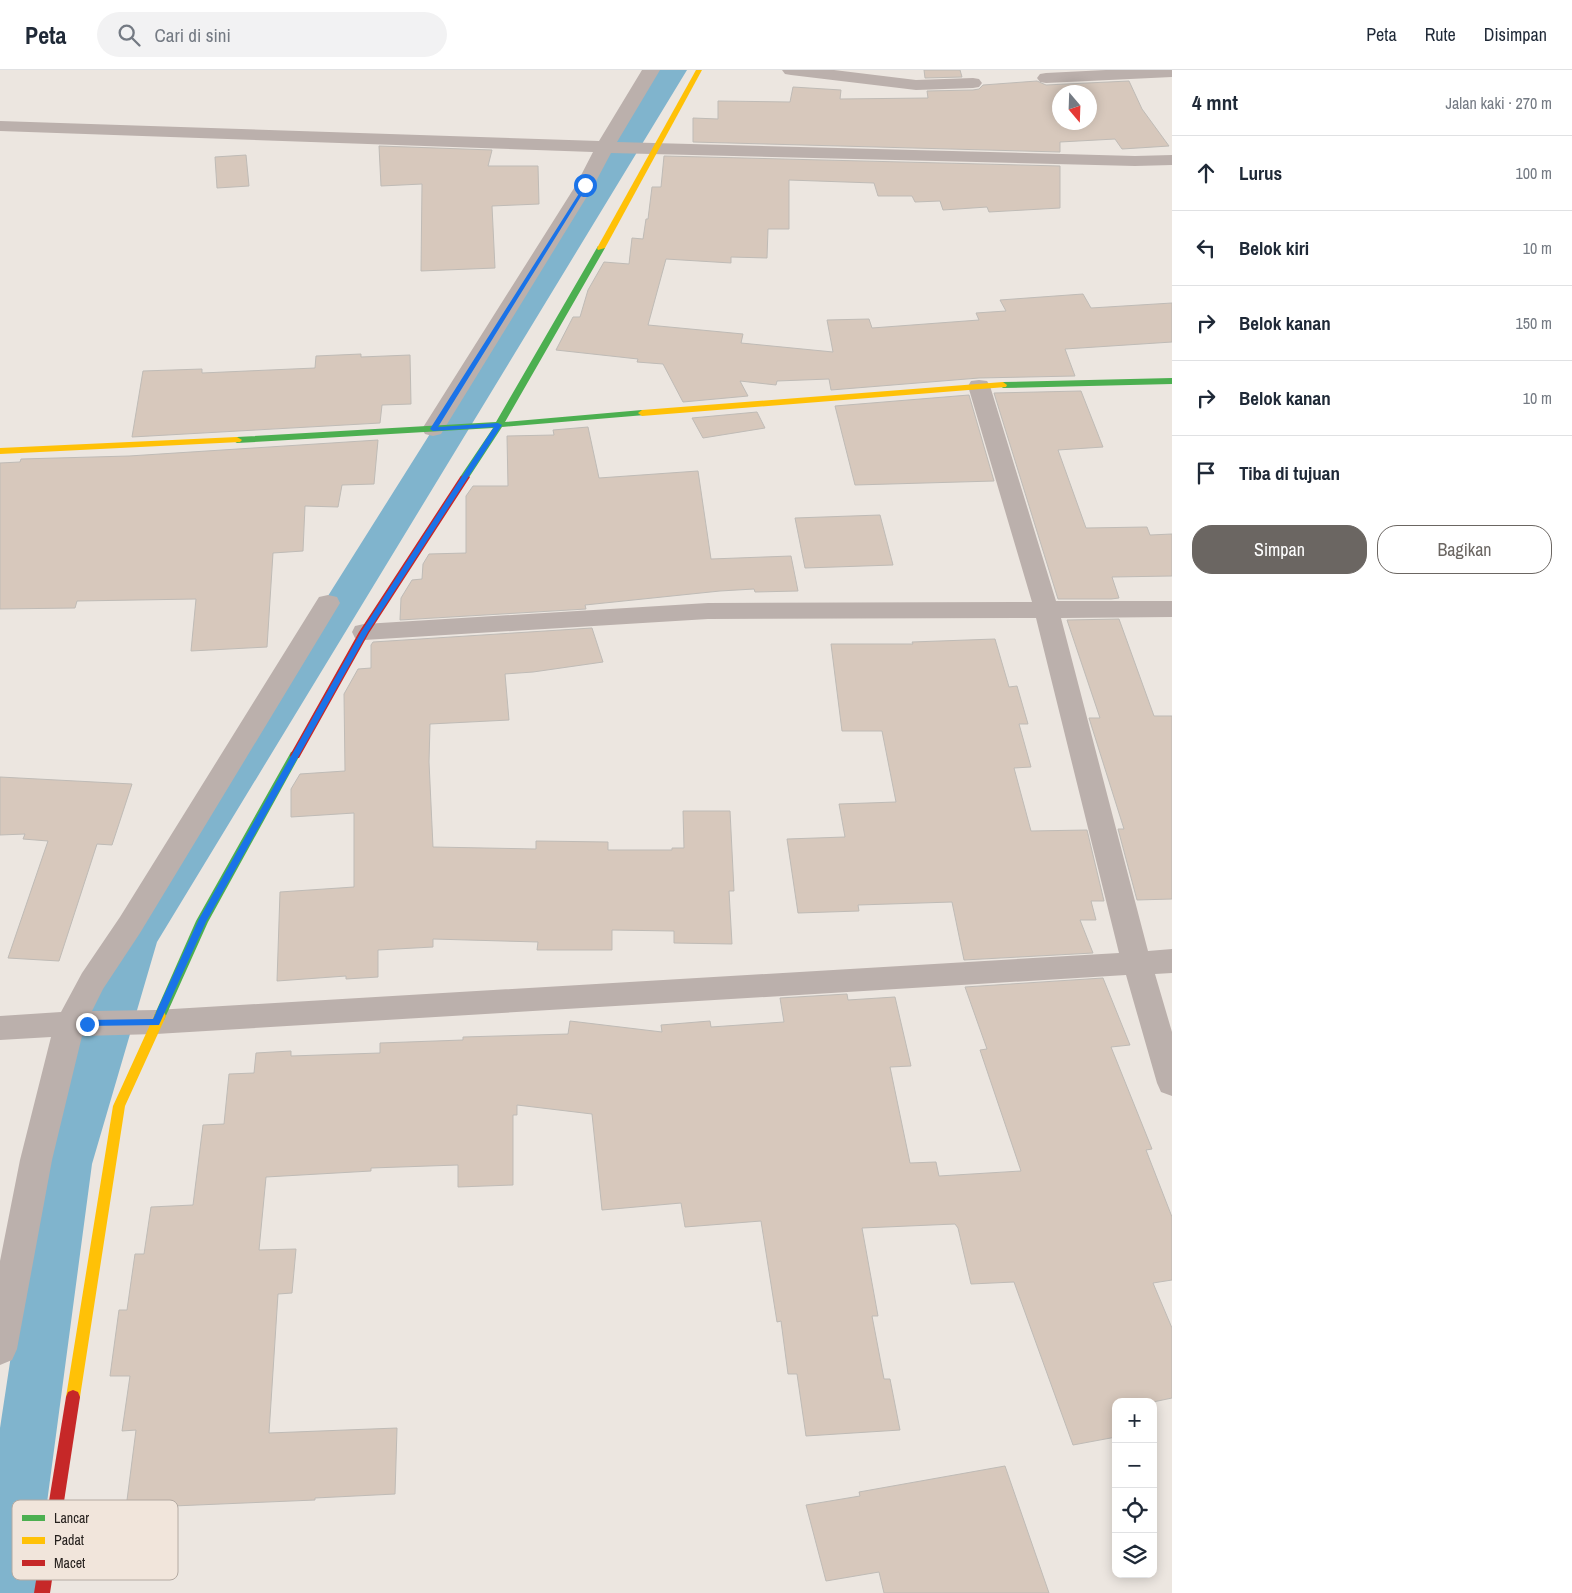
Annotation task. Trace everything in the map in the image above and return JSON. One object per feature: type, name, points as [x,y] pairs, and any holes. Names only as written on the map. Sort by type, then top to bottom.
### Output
[{"type":"street","points":[[437,429],[609,147],[651,70]]},
{"type":"street","points":[[57,1500],[119,1106],[146,1022],[364,632],[494,425],[699,70]]},
{"type":"street","points":[[791,70],[916,85],[973,83]]},
{"type":"street","points":[[1046,78],[1172,72]]},
{"type":"street","points":[[0,126],[408,138],[654,149],[1134,161],[1172,160]]},
{"type":"street","points":[[0,451],[136,446],[437,429],[979,386],[1172,380]]},
{"type":"street","points":[[979,386],[1046,608],[1137,964],[1172,1083]]},
{"type":"street","points":[[0,1349],[36,1160],[92,981],[130,925],[328,603]]},
{"type":"street","points":[[364,632],[708,612],[1046,608],[1172,609]]},
{"type":"street","points":[[0,1028],[146,1022],[1172,961]]},
{"type":"street","points":[[42,1593],[44,1580]]},
{"type":"building","points":[[924,70],[960,70],[962,77],[925,78]]},
{"type":"building","points":[[1037,81],[1046,85],[1129,81],[1142,109],[1169,146],[1122,149],[1115,139],[1060,142],[1060,152],[693,142],[693,118],[718,119],[718,101],[790,102],[793,87],[841,90],[840,99],[928,98],[927,91],[979,89],[983,85]]},
{"type":"building","points":[[379,146],[492,150],[488,166],[538,166],[539,204],[492,206],[495,268],[421,271],[422,184],[381,186]]},
{"type":"building","points":[[246,155],[249,186],[217,188],[215,157]]},
{"type":"building","points":[[664,156],[1060,166],[1060,208],[989,212],[987,207],[943,210],[940,201],[915,202],[912,196],[878,196],[874,183],[789,180],[789,229],[768,229],[767,258],[731,257],[731,263],[666,259],[648,325],[743,334],[741,343],[833,352],[827,320],[869,319],[872,328],[979,320],[976,313],[1006,311],[1000,300],[1083,294],[1091,308],[1172,303],[1172,342],[1065,349],[1075,376],[979,378],[831,390],[829,379],[777,381],[776,385],[740,381],[748,396],[683,402],[663,364],[637,362],[638,359],[556,350],[573,317],[580,317],[588,290],[604,262],[629,264],[632,238],[643,239],[646,219],[648,219],[652,187],[661,187]]},
{"type":"building","points":[[361,354],[361,357],[410,355],[411,404],[382,405],[380,423],[132,437],[143,371],[202,369],[202,373],[315,368],[316,356]]},
{"type":"building","points":[[1081,391],[1103,447],[1058,450],[1086,528],[1147,527],[1150,535],[1172,534],[1172,576],[1112,577],[1119,598],[1058,599],[994,393]]},
{"type":"building","points":[[969,395],[994,481],[855,485],[835,406]]},
{"type":"building","points":[[757,412],[765,428],[703,438],[692,418]]},
{"type":"building","points":[[588,427],[599,478],[698,471],[711,559],[791,556],[798,591],[755,592],[754,589],[720,591],[585,605],[586,609],[400,620],[401,598],[412,580],[422,579],[423,564],[429,554],[466,553],[466,496],[473,486],[508,486],[507,436],[554,435],[553,430]]},
{"type":"building","points":[[378,440],[374,484],[342,485],[338,507],[305,506],[303,551],[273,553],[267,647],[191,651],[196,599],[77,601],[75,608],[0,609],[0,463],[20,462],[21,459],[129,456]]},
{"type":"building","points":[[880,515],[893,565],[805,568],[795,518]]},
{"type":"building","points":[[1119,619],[1154,716],[1172,716],[1172,899],[1137,900],[1118,829],[1124,829],[1089,718],[1100,718],[1067,620]]},
{"type":"building","points":[[592,628],[603,662],[505,674],[509,720],[430,724],[429,762],[433,847],[536,849],[536,841],[608,842],[608,850],[672,850],[672,848],[684,848],[683,811],[730,811],[734,891],[729,891],[732,944],[674,943],[674,931],[612,930],[612,950],[537,950],[538,942],[433,939],[433,947],[378,950],[378,977],[346,979],[346,976],[277,981],[280,892],[354,887],[354,813],[291,817],[291,789],[300,774],[345,771],[344,694],[358,669],[371,668],[371,645],[373,642]]},
{"type":"building","points":[[995,639],[1009,687],[1017,686],[1028,724],[1019,724],[1031,767],[1014,768],[1031,831],[1087,830],[1104,901],[1091,901],[1096,920],[1080,920],[1093,953],[964,960],[952,902],[858,905],[859,911],[798,913],[787,839],[845,837],[839,804],[896,802],[882,731],[842,731],[831,644],[913,644],[912,642]]},
{"type":"building","points":[[0,777],[132,784],[112,845],[97,844],[59,961],[8,958],[48,841],[23,839],[25,834],[0,835]]},
{"type":"building","points":[[1103,978],[1130,1045],[1111,1047],[1152,1149],[1146,1150],[1172,1217],[1172,1280],[1153,1283],[1172,1328],[1172,1398],[1157,1401],[1157,1398],[1112,1398],[1112,1438],[1073,1445],[1014,1282],[971,1284],[958,1228],[955,1224],[862,1228],[878,1316],[872,1316],[884,1379],[890,1379],[900,1430],[806,1436],[797,1374],[788,1374],[781,1321],[777,1322],[761,1221],[685,1227],[681,1203],[602,1210],[592,1114],[517,1105],[517,1115],[513,1115],[513,1185],[458,1187],[458,1165],[371,1168],[371,1171],[266,1177],[259,1250],[296,1249],[292,1293],[278,1294],[269,1433],[397,1428],[395,1494],[315,1498],[315,1500],[178,1506],[178,1500],[127,1500],[136,1430],[122,1431],[130,1376],[110,1376],[119,1310],[127,1310],[135,1254],[144,1254],[151,1207],[193,1205],[203,1125],[224,1124],[229,1074],[254,1073],[256,1053],[291,1051],[291,1056],[380,1053],[380,1043],[463,1040],[463,1037],[568,1034],[570,1021],[662,1032],[661,1025],[710,1021],[711,1027],[784,1022],[780,998],[847,994],[848,1000],[895,997],[911,1066],[890,1067],[910,1163],[936,1162],[939,1176],[1021,1171],[980,1050],[987,1049],[965,987]]},
{"type":"building","points":[[1005,1466],[1049,1593],[884,1593],[879,1572],[826,1581],[806,1505],[860,1496],[859,1492]]},
{"type":"waterway","points":[[18,1500],[66,1164],[135,939],[673,70]]},
{"type":"waterway","points":[[5,1593],[12,1544]]},
{"type":"traffic: fast","points":[[465,477],[499,425],[601,248]]},
{"type":"traffic: fast","points":[[1003,385],[1172,381]]},
{"type":"traffic: fast","points":[[237,440],[499,425],[642,413]]},
{"type":"traffic: fast","points":[[160,1016],[202,921],[295,755]]},
{"type":"traffic: slow","points":[[601,248],[699,70]]},
{"type":"traffic: slow","points":[[642,413],[1003,385]]},
{"type":"traffic: slow","points":[[0,451],[237,440]]},
{"type":"traffic: slow","points":[[73,1397],[119,1106],[160,1016]]},
{"type":"traffic: jam","points":[[295,755],[364,632],[465,477]]},
{"type":"traffic: jam","points":[[57,1500],[73,1397]]},
{"type":"traffic: jam","points":[[42,1593],[44,1580]]},
{"type":"route","points":[[87,1024],[156,1022],[202,921],[364,632],[498,425],[433,429],[585,185]]}]
